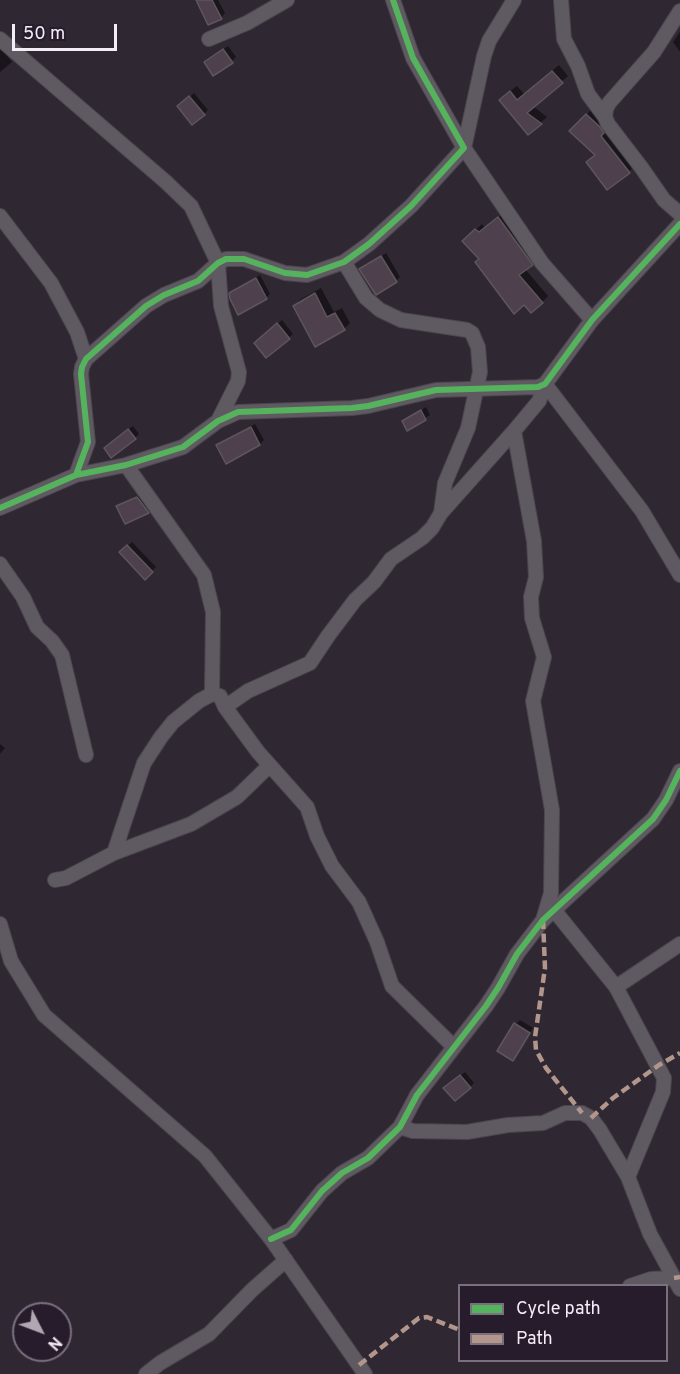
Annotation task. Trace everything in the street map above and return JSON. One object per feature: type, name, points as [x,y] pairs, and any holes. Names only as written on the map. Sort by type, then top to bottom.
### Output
[{"type":"street","points":[[209,39],[287,0]]},
{"type":"street","points":[[393,0],[413,58],[464,148],[542,262],[592,320]]},
{"type":"street","points":[[76,476],[88,442],[81,375],[86,359],[146,306],[198,281],[226,259],[244,260],[285,273],[307,275],[344,262],[369,244],[411,206],[464,148],[486,48],[514,0]]},
{"type":"street","points":[[561,0],[564,39],[578,66],[588,94],[664,200],[680,214]]},
{"type":"street","points":[[605,117],[609,103],[654,52],[680,11]]},
{"type":"street","points":[[0,39],[191,206],[218,263],[221,306],[239,372],[238,381],[218,421]]},
{"type":"street","points":[[0,216],[51,283],[77,332],[86,359]]},
{"type":"street","points":[[225,707],[248,692],[310,663],[355,600],[374,582],[391,559],[423,538],[441,513],[514,431],[539,401],[545,384],[592,320],[680,224]]},
{"type":"street","points":[[344,262],[366,298],[380,310],[401,320],[467,330],[472,333],[478,347],[480,367],[468,428],[445,483],[441,513]]},
{"type":"street","points":[[0,508],[76,476],[126,465],[183,447],[218,421],[238,412],[352,408],[425,391],[538,387],[545,384]]},
{"type":"street","points":[[545,384],[642,511],[680,575]]},
{"type":"street","points":[[514,431],[534,541],[536,577],[531,597],[532,618],[544,657],[533,701],[553,818],[551,893],[543,920]]},
{"type":"street","points":[[126,465],[204,575],[213,612],[212,694]]},
{"type":"street","points":[[0,564],[23,597],[37,627],[52,640],[62,655],[86,755]]},
{"type":"street","points":[[114,853],[144,763],[161,736],[185,711],[212,694],[220,696],[225,707],[269,766],[308,807],[317,836],[332,866],[359,902],[377,942],[392,986],[454,1047]]},
{"type":"street","points":[[55,880],[66,878],[114,853],[191,824],[237,797],[269,766]]},
{"type":"street","points":[[271,1239],[291,1230],[322,1191],[342,1173],[368,1158],[400,1127],[417,1095],[486,1006],[517,954],[543,920],[653,819],[666,800],[680,771]]},
{"type":"street","points":[[554,910],[616,987],[664,1078],[663,1092],[628,1177]]},
{"type":"street","points":[[0,924],[11,961],[44,1015],[205,1156],[271,1239],[365,1374]]},
{"type":"street","points":[[616,987],[680,944]]},
{"type":"street","points":[[400,1127],[413,1131],[467,1132],[508,1125],[543,1123],[566,1113],[582,1113],[591,1118],[628,1177],[650,1234],[677,1283]]},
{"type":"street","points":[[146,1374],[209,1334],[252,1290],[286,1260]]},
{"type":"street","points":[[636,1284],[651,1279],[677,1283]]},
{"type":"building","points":[[196,0],[212,0],[222,19],[208,25]]},
{"type":"building","points":[[223,49],[233,63],[213,76],[204,62]]},
{"type":"building","points":[[552,71],[563,83],[527,113],[542,124],[528,135],[499,100],[510,91],[517,100]]},
{"type":"building","points":[[189,96],[205,115],[192,125],[177,106]]},
{"type":"building","points":[[586,114],[600,127],[604,133],[601,136],[630,173],[607,190],[586,162],[595,155],[569,131]]},
{"type":"building","points":[[498,217],[533,265],[519,275],[543,303],[531,313],[524,305],[514,314],[475,262],[479,259],[462,241],[475,229],[479,232]]},
{"type":"building","points":[[381,256],[397,282],[376,295],[359,269]]},
{"type":"building","points":[[256,278],[267,299],[238,315],[229,293]]},
{"type":"building","points":[[315,293],[327,317],[335,313],[345,330],[315,347],[293,306]]},
{"type":"building","points":[[277,323],[290,339],[266,358],[254,343]]},
{"type":"building","points":[[421,410],[426,420],[407,431],[402,421]]},
{"type":"building","points":[[251,427],[260,445],[226,464],[216,445]]},
{"type":"building","points":[[128,429],[136,439],[111,458],[104,448]]},
{"type":"building","points":[[137,497],[149,513],[125,524],[116,506]]},
{"type":"building","points":[[127,545],[153,572],[145,580],[119,552]]},
{"type":"building","points":[[514,1023],[530,1033],[513,1061],[497,1051]]},
{"type":"building","points":[[460,1075],[471,1088],[455,1101],[443,1088]]},
{"type":"marked path","points":[[543,920],[545,968],[535,1037],[536,1050],[546,1068],[582,1113]]},
{"type":"marked path","points":[[591,1118],[613,1098],[680,1053]]},
{"type":"marked path","points":[[674,1278],[680,1277]]},
{"type":"marked path","points":[[359,1365],[419,1318],[427,1317],[458,1329]]},
{"type":"cycle path","points":[[76,475],[88,442],[82,367],[86,359],[146,306],[164,295],[198,281],[226,259],[244,259],[285,273],[307,275],[344,262],[369,244],[411,206],[464,148],[413,58],[393,0]]},
{"type":"cycle path","points":[[0,508],[76,475],[126,465],[183,447],[218,421],[238,412],[352,408],[436,390],[538,387],[545,384],[592,320],[680,224]]},
{"type":"cycle path","points":[[271,1239],[291,1230],[322,1191],[342,1173],[368,1158],[400,1127],[417,1095],[486,1006],[517,954],[543,920],[653,819],[666,800],[680,771]]}]
